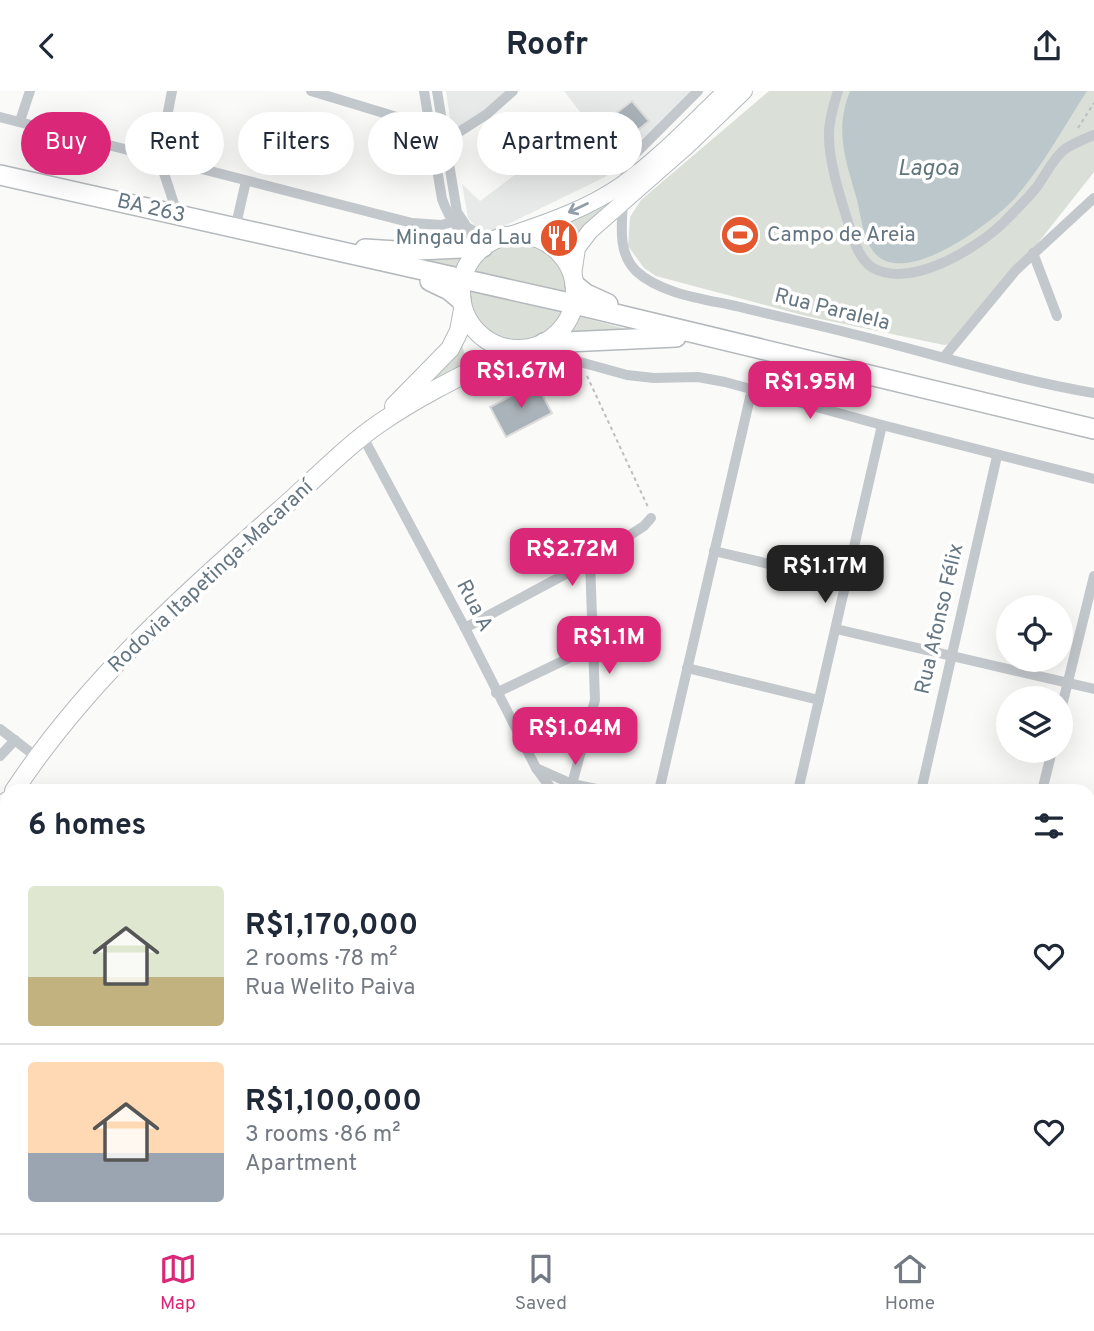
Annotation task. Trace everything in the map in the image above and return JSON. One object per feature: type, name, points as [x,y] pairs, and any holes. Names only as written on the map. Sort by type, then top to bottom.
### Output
[{"type":"highway","name":"BA 263","points":[[0,175],[301,243]]},
{"type":"highway","points":[[301,243],[396,251],[486,244]]},
{"type":"highway","points":[[301,243],[462,297],[574,288],[605,304],[716,338],[1094,429]]},
{"type":"highway","points":[[539,345],[650,337],[716,338]]},
{"type":"main road","points":[[378,424],[450,349],[459,331],[469,262],[486,244],[571,212],[622,184],[661,152],[726,91]]},
{"type":"main road","points":[[462,297],[472,327],[486,340],[515,349],[539,345],[566,323],[574,288],[575,258],[582,240],[744,91]]},
{"type":"main road","points":[[510,235],[530,236],[549,244],[563,257],[574,288]]},
{"type":"main road","name":"Rodovia Itapetinga-Macaraní","points":[[18,784],[83,700],[160,620],[216,566],[363,437],[378,424],[433,389],[515,349]]},
{"type":"street","points":[[20,121],[30,91]]},
{"type":"street","points":[[168,112],[172,91]]},
{"type":"street","points":[[312,91],[380,112]]},
{"type":"street","points":[[424,91],[427,112]]},
{"type":"street","points":[[437,91],[440,112]]},
{"type":"street","points":[[463,130],[513,91]]},
{"type":"street","points":[[622,184],[635,154],[698,91]]},
{"type":"street","points":[[838,91],[829,133],[832,159],[848,222],[859,251],[871,267],[889,274],[920,272],[960,254],[983,239],[1002,224],[1036,188],[1065,150],[1094,135]]},
{"type":"street","points":[[0,117],[125,149]]},
{"type":"street","points":[[165,175],[178,216]]},
{"type":"street","points":[[223,175],[412,223],[429,225],[457,222]]},
{"type":"street","points":[[438,175],[442,199],[457,222],[486,244]]},
{"type":"street","points":[[450,175],[457,222]]},
{"type":"street","points":[[235,229],[246,181]]},
{"type":"street","name":"Rua Paralela","points":[[622,184],[622,246],[627,260],[652,282],[683,293],[998,373],[1094,393]]},
{"type":"street","points":[[944,358],[1008,279],[1094,198]]},
{"type":"street","points":[[1033,253],[1057,316]]},
{"type":"street","points":[[539,345],[580,362],[640,377],[698,377],[752,389],[997,456],[1094,479]]},
{"type":"street","points":[[661,784],[752,389]]},
{"type":"street","points":[[801,784],[882,425]]},
{"type":"street","name":"Rua A","points":[[363,437],[465,628],[496,693],[536,768],[548,784]]},
{"type":"street","name":"Rua Afonso Félix","points":[[923,784],[997,456]]},
{"type":"street","points":[[465,628],[590,561],[644,526],[651,518]]},
{"type":"street","points":[[714,551],[846,582]]},
{"type":"street","points":[[536,768],[572,783],[592,716],[595,700],[590,561]]},
{"type":"street","points":[[1067,686],[1094,576]]},
{"type":"street","points":[[836,629],[1094,689]]},
{"type":"street","points":[[496,693],[592,647]]},
{"type":"street","points":[[687,668],[819,700]]},
{"type":"street","points":[[0,729],[38,758]]},
{"type":"street","points":[[0,756],[15,740]]},
{"type":"street","points":[[1044,784],[1049,763]]},
{"type":"lane","points":[[451,380],[482,392],[580,362]]},
{"type":"path","points":[[1079,127],[1094,103]]},
{"type":"path","points":[[580,362],[602,404],[651,518]]},
{"type":"shaded area","points":[[446,91],[514,91],[487,112],[477,112],[477,120],[463,131],[463,112],[449,112]]},
{"type":"shaded area","points":[[564,91],[697,91],[642,142],[642,112],[580,112]]},
{"type":"shaded area","points":[[769,91],[1094,91],[1094,172],[959,343],[944,345],[806,316],[656,276],[644,268],[628,246],[630,217],[641,200]]},
{"type":"shaded area","points":[[515,175],[607,175],[484,236],[468,218],[462,184],[480,201]]},
{"type":"shaded area","points":[[614,195],[617,200],[571,263],[548,240],[532,233]]},
{"type":"shaded area","points":[[505,243],[530,245],[550,254],[564,271],[568,295],[469,274],[483,254]]},
{"type":"shaded area","points":[[468,253],[456,269],[387,256]]},
{"type":"shaded area","points":[[465,289],[566,313],[558,325],[547,334],[534,340],[506,341],[480,328],[467,306]]},
{"type":"shaded area","points":[[577,316],[634,331],[562,335]]},
{"type":"shaded area","points":[[461,341],[464,352],[476,364],[415,395]]},
{"type":"water","name":"Lagoa","points":[[850,91],[1087,91],[1035,173],[1015,198],[987,222],[946,249],[904,263],[886,261],[873,251],[865,233],[843,146],[843,120]]},
{"type":"building","points":[[632,101],[641,112],[618,112]]},
{"type":"building","points":[[642,113],[649,121],[642,127]]},
{"type":"building","points":[[536,383],[552,413],[506,437],[490,407]]},
{"type":"place","name":"Campo de Areia","points":[[740,235]]},
{"type":"place","name":"Mingau da Lau","points":[[559,238]]}]
